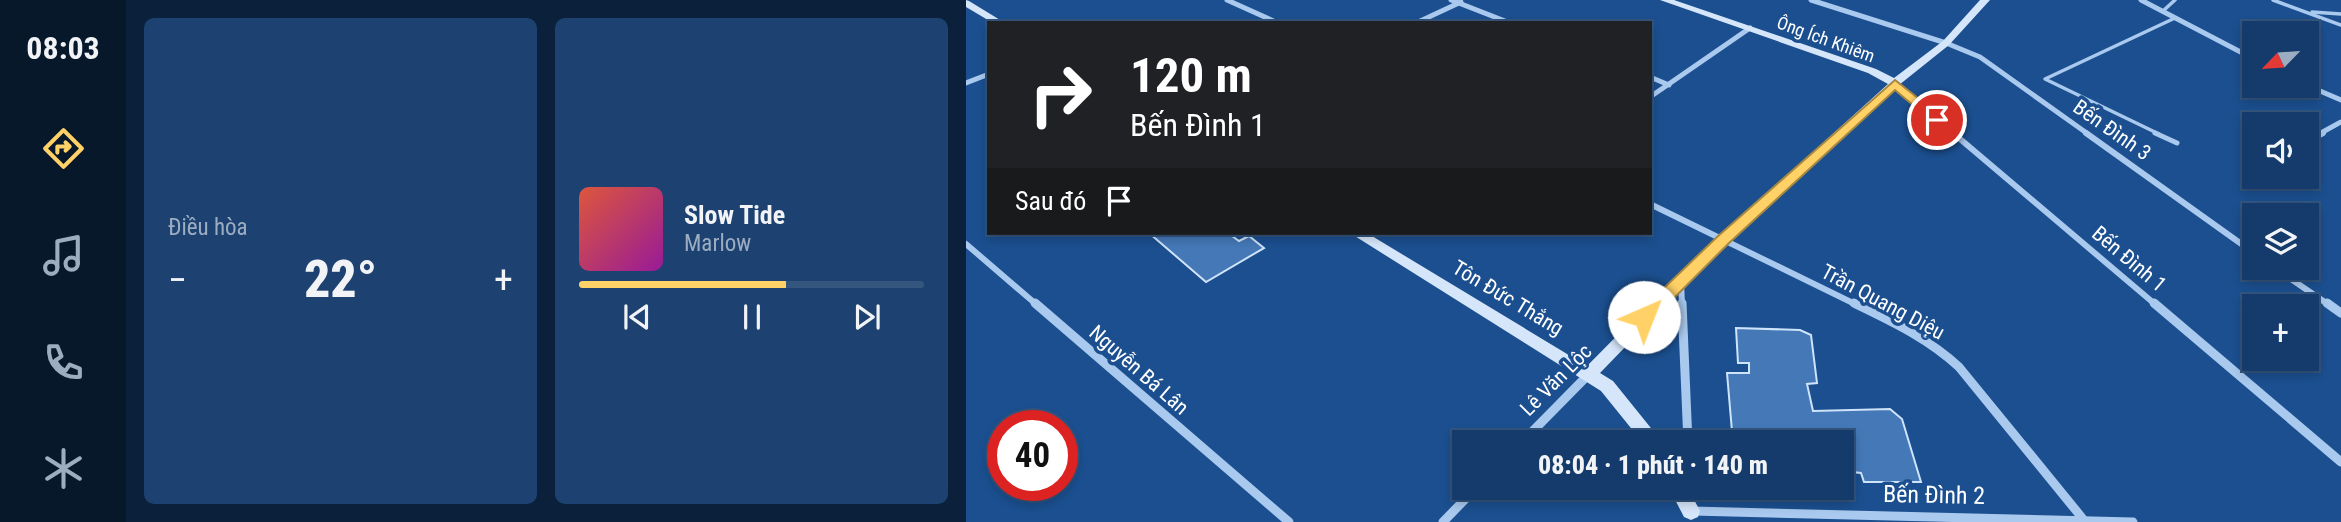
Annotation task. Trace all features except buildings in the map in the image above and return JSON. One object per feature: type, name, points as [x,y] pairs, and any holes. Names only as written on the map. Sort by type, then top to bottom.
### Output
[{"type":"street","points":[[1227,0],[1274,21]]},
{"type":"street","points":[[1451,0],[1462,1],[1506,21]]},
{"type":"street","name":"Ông Ích Khiêm","points":[[1665,0],[1872,71],[1895,83]]},
{"type":"street","name":"Bến Đình 3","points":[[1811,0],[1946,43],[1980,57],[2242,244]]},
{"type":"street","name":"Lê Văn Lộc","points":[[1534,430],[1681,280],[1895,83],[1946,43],[1985,0]]},
{"type":"street","points":[[2141,0],[2242,53]]},
{"type":"street","points":[[1420,21],[1462,1]]},
{"type":"street","points":[[966,3],[997,21]]},
{"type":"street","points":[[1652,96],[1751,28]]},
{"type":"street","points":[[966,83],[987,75]]},
{"type":"street","points":[[1652,78],[1669,85]]},
{"type":"street","name":"Bến Đình 1","points":[[1895,83],[2341,462]]},
{"type":"street","points":[[2319,91],[2341,100]]},
{"type":"street","points":[[2319,135],[2341,122]]},
{"type":"street","name":"Trần Quang Diệu","points":[[1652,205],[1911,331],[1944,353],[1959,367],[2083,519]]},
{"type":"street","name":"Tôn Đức Thắng","points":[[1360,235],[1607,386],[1643,430]]},
{"type":"street","name":"Nguyễn Bá Lân","points":[[966,244],[1289,522]]},
{"type":"street","points":[[1681,280],[1687,430]]},
{"type":"street","points":[[2293,280],[2341,313]]},
{"type":"street","points":[[1443,522],[1464,500]]},
{"type":"street","points":[[1683,500],[1691,517]]},
{"type":"street","name":"Bến Đình 2","points":[[1691,517],[2083,519],[2133,522]]},
{"type":"lane","points":[[2163,11],[2175,0]]},
{"type":"lane","points":[[2273,0],[2341,25]]},
{"type":"lane","points":[[2305,12],[2341,14]]},
{"type":"lane","points":[[2175,18],[2045,79],[2177,142]]},
{"type":"route","points":[[1644,317],[1895,83],[1937,120]]}]
